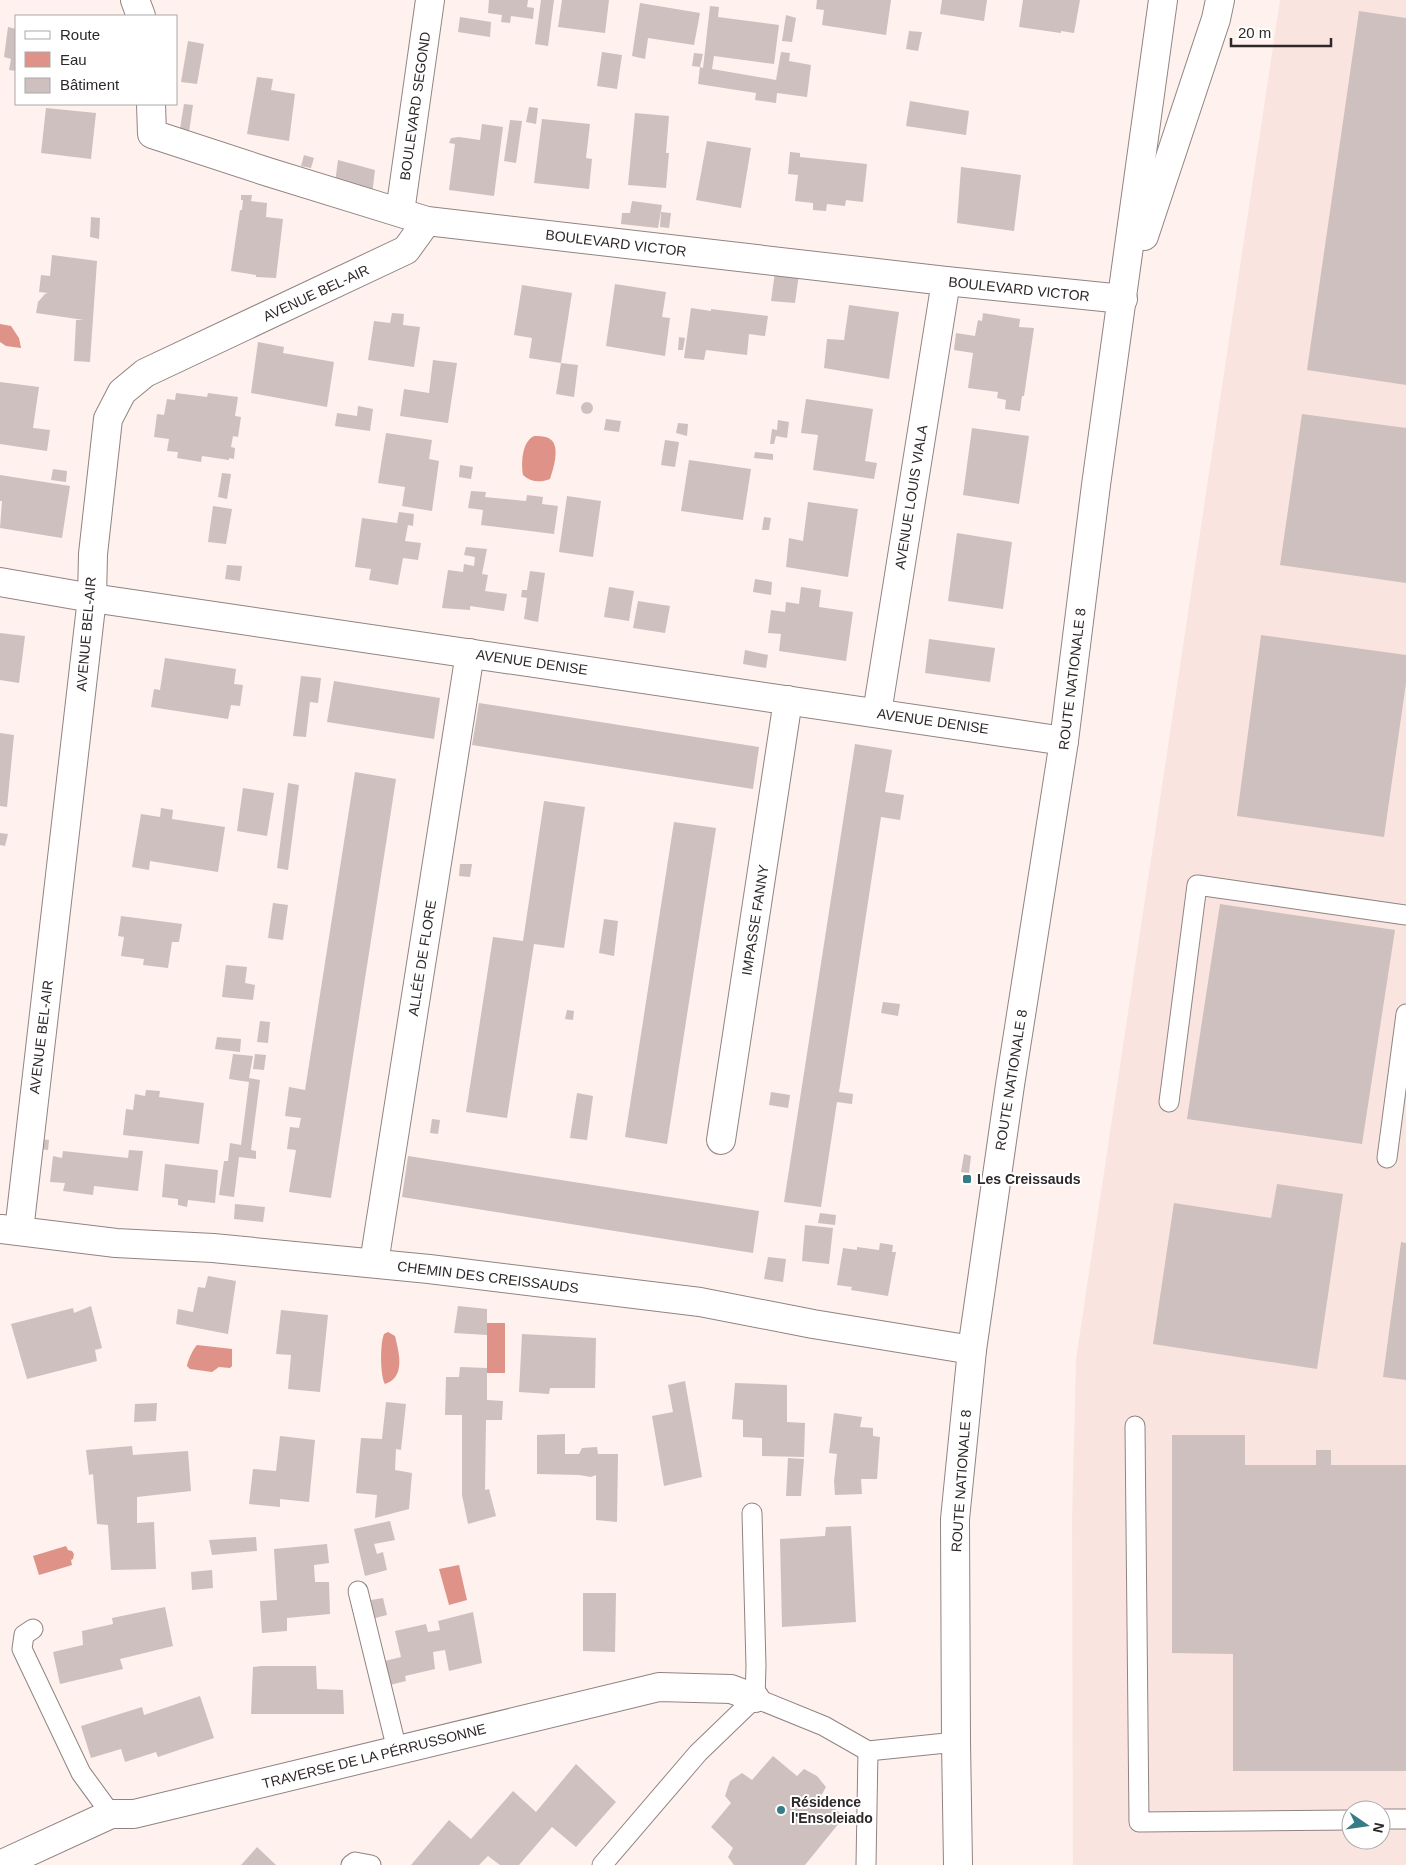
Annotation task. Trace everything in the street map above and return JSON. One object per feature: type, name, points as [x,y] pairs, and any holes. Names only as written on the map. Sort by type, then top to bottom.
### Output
[{"type":"street","points":[[134,0],[141,15]]},
{"type":"street","name":"BOULEVARD SEGOND","points":[[400,212],[430,0]]},
{"type":"street","points":[[1123,299],[1163,0]]},
{"type":"street","points":[[1123,299],[1216,19],[1220,0]]},
{"type":"street","name":"BOULEVARD VICTOR","points":[[152,105],[152,134],[427,221],[946,281],[1123,299]]},
{"type":"street","name":"AVENUE BEL-AIR","points":[[9,1230],[92,598],[93,554],[108,419],[122,392],[145,373],[406,250],[427,221]]},
{"type":"street","name":"AVENUE LOUIS VIALA","points":[[877,713],[946,281]]},
{"type":"street","name":"ROUTE NATIONALE 8","points":[[958,1865],[955,1519],[972,1350],[1010,1085],[1064,741],[1096,485],[1123,299]]},
{"type":"street","name":"AVENUE DENISE","points":[[0,582],[92,598],[1064,741]]},
{"type":"street","name":"ALLÉE DE FLORE","points":[[374,1263],[470,653]]},
{"type":"street","name":"IMPASSE FANNY","points":[[721,1140],[788,700]]},
{"type":"street","name":"CHEMIN DES CREISSAUDS","points":[[9,1230],[116,1243],[213,1248],[374,1263],[700,1302],[813,1324],[972,1350]]},
{"type":"street","name":"TRAVERSE DE LA PÉRRUSSONNE","points":[[0,1865],[111,1814],[134,1814],[659,1687],[731,1689],[756,1698]]},
{"type":"lane","points":[[1169,1102],[1197,885],[1406,915]]},
{"type":"lane","points":[[1387,1158],[1406,1014]]},
{"type":"lane","points":[[1135,1426],[1139,1822],[1341,1820]]},
{"type":"lane","points":[[602,1865],[698,1753],[756,1698],[752,1513]]},
{"type":"lane","points":[[358,1591],[397,1750]]},
{"type":"lane","points":[[33,1629],[24,1635],[22,1649],[82,1773],[111,1814]]},
{"type":"lane","points":[[756,1698],[824,1726],[868,1751],[956,1742]]},
{"type":"lane","points":[[866,1865],[868,1751]]},
{"type":"lane","points":[[1391,1819],[1406,1819]]},
{"type":"lane","points":[[351,1865],[355,1862],[371,1865]]},
{"type":"shaded area","points":[[1280,0],[1406,0],[1406,1865],[1073,1865],[1072,1521],[1076,1359]]},
{"type":"water","points":[[0,324],[11,326],[19,338],[21,348],[6,346],[0,342]]},
{"type":"water","points":[[534,436],[548,438],[555,447],[556,452],[550,479],[532,480],[523,475],[522,459],[525,448]]},
{"type":"water","points":[[487,1323],[505,1323],[505,1373],[487,1373]]},
{"type":"water","points":[[388,1332],[395,1336],[399,1364],[396,1376],[392,1381],[385,1384],[381,1367],[381,1352],[384,1334]]},
{"type":"water","points":[[197,1345],[232,1349],[232,1366],[230,1368],[219,1367],[212,1372],[190,1369],[187,1366],[192,1352]]},
{"type":"water","points":[[66,1546],[74,1554],[71,1560],[72,1565],[39,1575],[33,1556]]},
{"type":"water","points":[[459,1565],[467,1600],[449,1605],[439,1569]]},
{"type":"building","points":[[489,0],[528,0],[527,7],[534,8],[533,19],[511,16],[510,23],[501,22],[502,15],[488,13]]},
{"type":"building","points":[[541,0],[554,0],[548,46],[535,44]]},
{"type":"building","points":[[562,0],[609,0],[605,33],[558,27]]},
{"type":"building","points":[[817,0],[891,0],[886,35],[822,25],[824,10],[816,9]]},
{"type":"building","points":[[942,0],[987,0],[984,21],[940,14]]},
{"type":"building","points":[[1023,0],[1080,0],[1074,33],[1019,27]]},
{"type":"building","points":[[640,3],[700,13],[694,45],[648,38],[645,59],[632,56]]},
{"type":"building","points":[[710,6],[719,7],[718,17],[779,25],[774,64],[714,56],[712,69],[776,80],[781,52],[790,53],[789,61],[811,65],[807,97],[777,93],[776,103],[755,100],[756,93],[698,84],[700,67],[703,68]]},
{"type":"building","points":[[1359,11],[1406,18],[1406,385],[1307,370]]},
{"type":"building","points":[[786,15],[796,18],[792,42],[782,41]]},
{"type":"building","points":[[460,17],[491,22],[490,37],[458,32]]},
{"type":"building","points":[[8,27],[15,29],[15,71],[9,70],[11,59],[4,57]]},
{"type":"building","points":[[909,31],[922,32],[918,51],[906,49]]},
{"type":"building","points":[[188,41],[204,44],[197,84],[181,82]]},
{"type":"building","points":[[602,52],[622,55],[617,89],[597,86]]},
{"type":"building","points":[[694,53],[703,54],[700,67],[692,66]]},
{"type":"building","points":[[257,77],[273,79],[271,90],[295,94],[289,141],[247,134]]},
{"type":"building","points":[[910,101],[969,111],[966,135],[906,126]]},
{"type":"building","points":[[184,104],[193,105],[189,132],[180,129]]},
{"type":"building","points":[[529,107],[538,108],[536,124],[526,122]]},
{"type":"building","points":[[46,108],[96,113],[91,159],[41,153]]},
{"type":"building","points":[[635,113],[669,116],[666,153],[669,153],[666,188],[628,185]]},
{"type":"building","points":[[542,119],[590,124],[586,158],[592,159],[589,189],[534,183]]},
{"type":"building","points":[[510,120],[522,121],[516,163],[504,161]]},
{"type":"building","points":[[482,124],[503,127],[494,196],[449,190],[455,144],[449,143],[451,138],[459,137],[480,140]]},
{"type":"building","points":[[707,141],[751,148],[741,208],[696,200]]},
{"type":"building","points":[[790,152],[800,153],[800,157],[867,164],[863,202],[846,200],[845,206],[827,204],[826,211],[813,210],[813,203],[795,201],[798,175],[788,174]]},
{"type":"building","points":[[304,155],[314,158],[311,168],[301,166]]},
{"type":"building","points":[[338,160],[375,170],[372,195],[335,183]]},
{"type":"building","points":[[961,167],[1021,175],[1014,231],[957,223]]},
{"type":"building","points":[[241,195],[252,195],[251,201],[267,203],[266,217],[283,219],[276,278],[256,277],[256,275],[231,271],[240,210],[242,210],[243,200],[241,200]]},
{"type":"building","points":[[632,201],[662,205],[658,228],[621,224],[622,213],[630,213]]},
{"type":"building","points":[[661,212],[671,213],[669,228],[660,227]]},
{"type":"building","points":[[91,217],[100,218],[99,239],[90,237]]},
{"type":"building","points":[[52,255],[97,261],[90,362],[74,361],[76,320],[84,320],[36,313],[38,302],[48,293],[39,292],[41,275],[50,276]]},
{"type":"building","points":[[775,272],[799,274],[795,303],[771,301]]},
{"type":"building","points":[[615,284],[666,292],[662,317],[670,318],[665,356],[606,346]]},
{"type":"building","points":[[522,285],[572,293],[561,363],[529,358],[532,338],[514,335]]},
{"type":"building","points":[[849,305],[899,312],[889,379],[824,368],[827,339],[844,340]]},
{"type":"building","points":[[691,308],[768,316],[765,336],[749,334],[747,355],[706,350],[704,360],[684,358]]},
{"type":"building","points":[[392,313],[404,314],[403,325],[420,327],[414,367],[368,360],[374,321],[390,323]]},
{"type":"building","points":[[983,313],[1020,319],[1019,327],[1034,328],[1020,411],[1005,409],[1006,400],[997,398],[998,392],[968,388],[973,353],[954,350],[956,333],[975,336],[978,320],[982,321]]},
{"type":"building","points":[[679,337],[685,338],[683,350],[678,350]]},
{"type":"building","points":[[258,342],[284,347],[283,353],[334,362],[327,407],[251,393]]},
{"type":"building","points":[[433,360],[457,363],[448,423],[400,416],[404,389],[429,393]]},
{"type":"building","points":[[561,363],[578,365],[574,397],[556,394]]},
{"type":"building","points":[[0,382],[39,387],[33,428],[50,430],[47,451],[0,444]]},
{"type":"building","points":[[176,393],[207,397],[208,393],[238,397],[235,416],[241,417],[238,437],[233,436],[231,447],[235,448],[234,459],[202,456],[201,462],[177,458],[178,452],[167,451],[169,439],[154,437],[157,414],[164,415],[167,399],[175,400]]},
{"type":"building","points":[[806,399],[873,409],[865,461],[877,463],[874,479],[813,470],[818,435],[801,433]]},
{"type":"building","points":[[587,402],[593,408],[587,414],[581,408]]},
{"type":"building","points":[[358,406],[373,409],[370,431],[335,426],[337,413],[357,416]]},
{"type":"building","points":[[1302,414],[1406,428],[1406,583],[1280,565]]},
{"type":"building","points":[[606,419],[621,421],[619,432],[604,430]]},
{"type":"building","points":[[778,420],[789,422],[787,438],[776,436],[774,444],[770,444],[772,429],[777,430]]},
{"type":"building","points":[[678,423],[688,424],[687,436],[676,433]]},
{"type":"building","points":[[972,428],[1029,436],[1019,504],[963,495]]},
{"type":"building","points":[[386,433],[432,440],[429,459],[439,461],[432,511],[402,506],[405,487],[378,483]]},
{"type":"building","points":[[665,440],[679,442],[675,467],[661,465]]},
{"type":"building","points":[[755,452],[773,454],[773,460],[754,458]]},
{"type":"building","points":[[689,460],[751,469],[743,520],[681,511]]},
{"type":"building","points":[[460,465],[473,467],[471,479],[459,477]]},
{"type":"building","points":[[53,469],[67,471],[66,482],[51,480]]},
{"type":"building","points":[[222,473],[231,474],[227,499],[218,497]]},
{"type":"building","points":[[0,475],[70,486],[62,538],[0,528],[2,501],[0,501]]},
{"type":"building","points":[[471,491],[486,492],[485,497],[526,501],[527,495],[543,497],[542,504],[558,506],[554,534],[481,525],[483,510],[468,508]]},
{"type":"building","points":[[567,496],[601,501],[593,557],[559,552]]},
{"type":"building","points":[[808,502],[858,509],[848,577],[786,567],[789,538],[803,541]]},
{"type":"building","points":[[213,506],[232,509],[226,544],[208,542]]},
{"type":"building","points":[[399,512],[414,514],[413,526],[408,525],[405,541],[421,543],[418,560],[403,558],[398,585],[369,580],[371,569],[355,567],[362,518],[397,523]]},
{"type":"building","points":[[764,517],[771,518],[769,530],[762,530]]},
{"type":"building","points":[[957,533],[1012,542],[1003,609],[948,601]]},
{"type":"building","points":[[466,547],[487,549],[482,574],[488,575],[485,591],[507,594],[504,611],[470,606],[470,610],[442,608],[448,570],[463,572],[464,564],[474,566],[475,557],[464,555]]},
{"type":"building","points":[[227,565],[242,566],[240,581],[225,579]]},
{"type":"building","points":[[530,571],[545,573],[538,622],[524,619],[527,598],[521,597],[522,590],[527,590]]},
{"type":"building","points":[[755,579],[772,582],[771,595],[753,592]]},
{"type":"building","points":[[609,587],[634,591],[629,621],[604,617]]},
{"type":"building","points":[[801,587],[821,590],[819,607],[853,612],[846,661],[779,651],[781,634],[768,633],[771,610],[785,612],[786,602],[799,604]]},
{"type":"building","points":[[638,601],[670,606],[665,633],[633,628]]},
{"type":"building","points":[[0,633],[25,636],[19,683],[0,680]]},
{"type":"building","points":[[1261,635],[1406,655],[1406,683],[1384,837],[1237,816]]},
{"type":"building","points":[[929,639],[995,648],[990,682],[925,673]]},
{"type":"building","points":[[745,650],[768,655],[766,668],[743,664]]},
{"type":"building","points":[[165,658],[236,669],[234,684],[243,685],[240,706],[231,705],[228,719],[151,707],[154,689],[160,690]]},
{"type":"building","points":[[301,676],[321,678],[318,703],[310,702],[306,737],[293,736]]},
{"type":"building","points":[[334,681],[440,698],[434,739],[327,722]]},
{"type":"building","points":[[479,703],[759,747],[753,789],[472,745]]},
{"type":"building","points":[[0,733],[14,735],[7,807],[0,806]]},
{"type":"building","points":[[855,744],[892,750],[885,792],[904,795],[900,820],[881,817],[839,1092],[853,1094],[852,1104],[837,1102],[821,1207],[784,1202]]},
{"type":"building","points":[[355,772],[396,779],[331,1198],[289,1192],[296,1150],[287,1149],[290,1127],[299,1128],[301,1118],[285,1116],[289,1087],[305,1090]]},
{"type":"building","points":[[288,783],[299,785],[288,870],[277,868]]},
{"type":"building","points":[[243,788],[274,793],[267,836],[237,831]]},
{"type":"building","points":[[544,801],[585,807],[564,948],[534,944],[507,1118],[466,1112],[493,937],[523,941]]},
{"type":"building","points":[[161,808],[173,810],[172,819],[225,827],[218,872],[150,861],[149,870],[132,867],[141,814],[160,817]]},
{"type":"building","points":[[674,822],[716,828],[667,1144],[625,1137]]},
{"type":"building","points":[[0,833],[8,834],[5,846],[0,845]]},
{"type":"building","points":[[460,864],[472,864],[470,877],[459,876]]},
{"type":"building","points":[[273,903],[288,905],[283,940],[268,938]]},
{"type":"building","points":[[1220,904],[1395,930],[1362,1144],[1187,1119]]},
{"type":"building","points":[[121,916],[182,924],[179,942],[172,942],[168,968],[143,965],[144,959],[121,956],[124,937],[118,936]]},
{"type":"building","points":[[604,919],[618,921],[614,956],[599,953]]},
{"type":"building","points":[[226,965],[247,967],[245,983],[255,985],[253,1000],[222,997]]},
{"type":"building","points":[[883,1002],[900,1004],[898,1016],[881,1013]]},
{"type":"building","points":[[567,1010],[574,1011],[573,1020],[565,1019]]},
{"type":"building","points":[[260,1021],[270,1022],[268,1043],[257,1042]]},
{"type":"building","points":[[217,1037],[241,1039],[240,1052],[215,1049]]},
{"type":"building","points":[[233,1054],[253,1056],[249,1078],[260,1080],[251,1150],[256,1151],[256,1159],[239,1157],[234,1197],[219,1195],[224,1161],[228,1161],[230,1143],[241,1145],[249,1082],[229,1079]]},
{"type":"building","points":[[255,1054],[266,1055],[264,1070],[253,1069]]},
{"type":"building","points":[[146,1090],[160,1091],[159,1097],[204,1103],[199,1144],[123,1135],[126,1109],[133,1110],[135,1094],[145,1096]]},
{"type":"building","points":[[771,1092],[790,1095],[788,1108],[769,1105]]},
{"type":"building","points":[[577,1093],[593,1096],[587,1140],[570,1138]]},
{"type":"building","points":[[432,1119],[440,1120],[438,1134],[430,1133]]},
{"type":"building","points":[[40,1139],[49,1140],[48,1150],[39,1149]]},
{"type":"building","points":[[129,1150],[143,1151],[138,1191],[94,1186],[93,1195],[63,1191],[65,1183],[50,1182],[53,1156],[62,1158],[63,1151],[128,1158]]},
{"type":"building","points":[[964,1154],[971,1156],[969,1173],[961,1172]]},
{"type":"building","points":[[408,1156],[759,1211],[753,1253],[402,1197]]},
{"type":"building","points":[[165,1164],[218,1170],[215,1203],[188,1200],[187,1207],[178,1205],[178,1199],[162,1197]]},
{"type":"building","points":[[1277,1184],[1343,1194],[1317,1369],[1153,1344],[1174,1203],[1271,1218]]},
{"type":"building","points":[[235,1204],[265,1207],[263,1222],[234,1219]]},
{"type":"building","points":[[820,1213],[836,1215],[835,1225],[818,1223]]},
{"type":"building","points":[[805,1225],[833,1228],[829,1264],[802,1261]]},
{"type":"building","points":[[1401,1242],[1406,1243],[1406,1380],[1383,1377]]},
{"type":"building","points":[[880,1243],[893,1245],[892,1252],[896,1252],[888,1296],[851,1290],[852,1287],[837,1285],[843,1248],[857,1250],[857,1247],[879,1250]]},
{"type":"building","points":[[768,1257],[786,1259],[783,1282],[764,1279]]},
{"type":"building","points":[[208,1276],[236,1281],[228,1334],[176,1324],[178,1309],[193,1312],[198,1287],[205,1288]]},
{"type":"building","points":[[91,1306],[102,1348],[95,1350],[97,1361],[27,1379],[11,1324],[73,1308],[74,1313]]},
{"type":"building","points":[[458,1306],[487,1309],[487,1335],[454,1333]]},
{"type":"building","points":[[281,1310],[328,1315],[320,1392],[288,1389],[291,1355],[276,1354]]},
{"type":"building","points":[[522,1334],[596,1338],[595,1388],[550,1388],[549,1394],[519,1392]]},
{"type":"building","points":[[460,1367],[487,1368],[487,1400],[503,1401],[502,1420],[486,1420],[485,1490],[489,1489],[496,1516],[468,1524],[462,1495],[462,1415],[445,1415],[446,1377],[459,1377]]},
{"type":"building","points":[[685,1381],[702,1477],[664,1486],[652,1416],[673,1412],[668,1385]]},
{"type":"building","points":[[735,1383],[787,1385],[787,1422],[805,1423],[804,1457],[762,1456],[762,1438],[743,1437],[743,1420],[732,1419]]},
{"type":"building","points":[[386,1402],[406,1404],[401,1450],[396,1449],[395,1470],[412,1473],[409,1509],[375,1518],[377,1495],[356,1493],[361,1438],[382,1439]]},
{"type":"building","points":[[157,1403],[156,1421],[134,1422],[135,1404]]},
{"type":"building","points":[[834,1413],[862,1417],[860,1427],[873,1428],[873,1436],[880,1437],[877,1479],[861,1479],[862,1494],[835,1495],[834,1481],[837,1454],[829,1453]]},
{"type":"building","points":[[565,1434],[565,1454],[579,1454],[582,1448],[597,1447],[598,1454],[618,1454],[617,1522],[596,1520],[596,1475],[591,1477],[537,1474],[537,1435]]},
{"type":"building","points":[[1172,1435],[1245,1435],[1245,1465],[1316,1465],[1316,1450],[1331,1450],[1331,1465],[1406,1465],[1406,1771],[1233,1771],[1233,1654],[1172,1653]]},
{"type":"building","points":[[280,1436],[315,1440],[309,1502],[280,1499],[280,1507],[249,1504],[253,1469],[276,1471]]},
{"type":"building","points":[[132,1446],[133,1455],[188,1451],[191,1491],[137,1497],[137,1523],[154,1522],[156,1569],[111,1570],[108,1525],[97,1524],[93,1474],[89,1475],[86,1450]]},
{"type":"building","points":[[788,1458],[804,1459],[801,1496],[786,1496]]},
{"type":"building","points":[[390,1521],[395,1540],[374,1544],[377,1554],[383,1552],[387,1570],[365,1576],[354,1529]]},
{"type":"building","points":[[851,1526],[856,1622],[782,1627],[780,1539],[825,1536],[826,1527]]},
{"type":"building","points":[[256,1537],[257,1551],[212,1555],[209,1540]]},
{"type":"building","points":[[327,1544],[329,1563],[314,1565],[315,1582],[329,1582],[330,1614],[287,1618],[287,1631],[262,1633],[260,1601],[277,1600],[274,1549]]},
{"type":"building","points":[[212,1570],[213,1588],[192,1590],[191,1572]]},
{"type":"building","points":[[583,1593],[616,1593],[615,1652],[583,1651]]},
{"type":"building","points":[[383,1598],[387,1615],[375,1618],[371,1600]]},
{"type":"building","points":[[165,1607],[173,1646],[120,1659],[123,1669],[60,1684],[53,1652],[83,1645],[82,1631],[113,1624],[112,1618]]},
{"type":"building","points":[[473,1612],[482,1663],[449,1671],[445,1650],[433,1652],[435,1669],[405,1676],[406,1681],[390,1685],[385,1661],[401,1657],[395,1631],[426,1624],[428,1632],[440,1630],[438,1621]]},
{"type":"building","points":[[316,1666],[317,1689],[343,1690],[344,1714],[251,1714],[253,1667]]},
{"type":"building","points":[[200,1696],[214,1738],[158,1757],[156,1752],[125,1762],[121,1749],[91,1758],[81,1726],[142,1707],[144,1715]]},
{"type":"building","name":"Résidence l'Ensoleiado","points":[[773,1756],[797,1776],[804,1769],[817,1776],[826,1787],[821,1796],[844,1817],[805,1865],[734,1865],[728,1857],[733,1848],[711,1827],[731,1803],[725,1796],[730,1781],[742,1773],[752,1780]]},
{"type":"building","points":[[576,1764],[616,1802],[576,1847],[552,1827],[519,1865],[500,1865],[488,1856],[479,1865],[411,1865],[449,1820],[471,1839],[513,1791],[536,1812]]},
{"type":"building","points":[[257,1847],[276,1865],[241,1865]]},
{"type":"place","name":"Les Creissauds","points":[[967,1179]]},
{"type":"place","name":"Résidence l'Ensoleiado","points":[[781,1810]]}]
